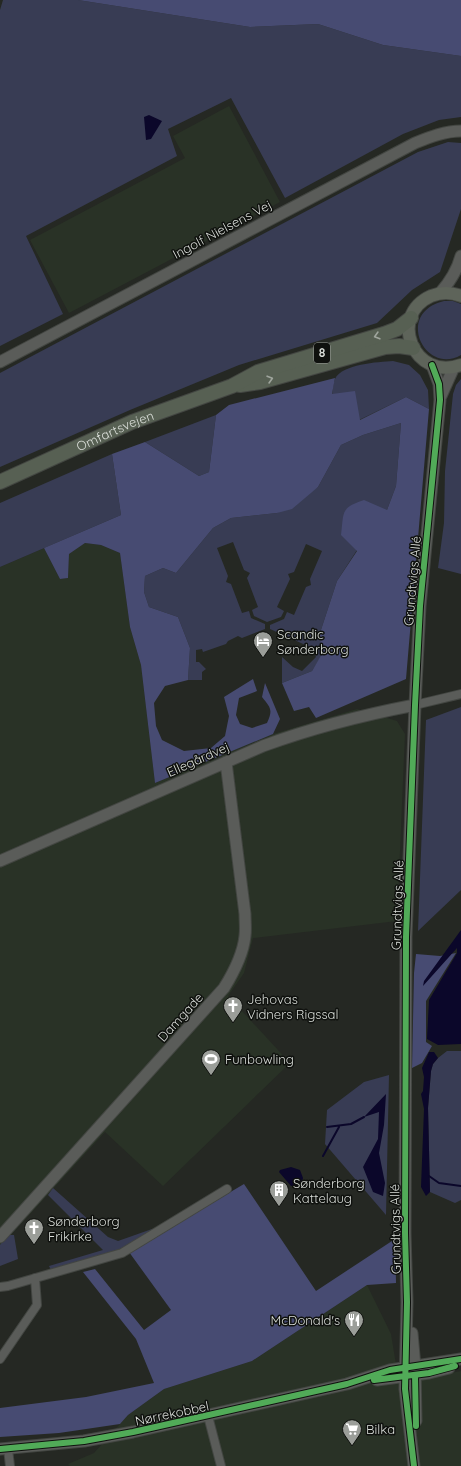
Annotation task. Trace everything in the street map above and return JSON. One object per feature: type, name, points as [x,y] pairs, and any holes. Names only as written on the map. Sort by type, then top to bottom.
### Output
[{"type":"highway","name":"Omfartsvejen","points":[[0,482],[132,422],[232,386],[258,372],[384,334],[397,329],[411,318]]},
{"type":"highway","name":"Omfartsvejen","points":[[232,386],[260,382],[385,347],[399,346],[414,348]]},
{"type":"main road","name":"8","points":[[411,318],[420,304],[429,297],[450,293],[461,296]]},
{"type":"main road","points":[[411,318],[409,324],[409,336],[414,348],[423,360],[432,365],[441,367],[457,366]]},
{"type":"street","name":"Ingolf Nielsens Vej","points":[[0,362],[416,142],[434,135],[461,131]]},
{"type":"street","points":[[460,260],[461,279]]},
{"type":"street","points":[[440,294],[448,284],[460,260]]},
{"type":"street","name":"Grundtvigs Allé","points":[[414,1466],[405,1389],[410,1372],[405,1233],[406,937],[420,606],[440,400],[439,384],[432,365]]},
{"type":"street","name":"Grundtvigs Allé","points":[[440,400],[446,383],[457,366]]},
{"type":"street","points":[[415,705],[461,694]]},
{"type":"street","name":"Ellegårdvej","points":[[0,861],[262,746],[295,734],[367,714],[415,705]]},
{"type":"street","name":"Damgade","points":[[0,1237],[224,988],[235,971],[245,936],[245,914],[226,762]]},
{"type":"street","points":[[0,1287],[122,1253],[227,1189]]},
{"type":"street","points":[[0,1359],[37,1305],[35,1278]]},
{"type":"street","points":[[410,1372],[461,1359]]},
{"type":"street","points":[[410,1372],[430,1373],[461,1364]]},
{"type":"street","name":"Nørrekobbel","points":[[4,1449],[84,1441],[133,1432],[347,1384],[390,1370],[410,1372]]},
{"type":"street","points":[[208,1416],[221,1466]]},
{"type":"street","points":[[4,1449],[10,1466]]},
{"type":"shaded area","points":[[3,0],[78,0],[250,27],[318,24],[383,45],[461,56],[461,117],[439,120],[403,134],[285,198],[231,98],[168,129],[177,156],[26,236],[63,314],[0,346],[0,10]]},
{"type":"shaded area","points":[[78,0],[461,0],[461,56],[383,45],[318,24],[250,27]]},
{"type":"shaded area","points":[[229,106],[280,202],[69,313],[30,240],[185,158],[173,136]]},
{"type":"shaded area","points":[[149,115],[162,121],[151,139],[146,140],[144,117]]},
{"type":"shaded area","points":[[448,142],[461,143],[461,209],[440,272],[412,290],[377,323],[239,365],[130,410],[0,467],[0,373],[418,152]]},
{"type":"shaded area","points":[[444,301],[453,301],[461,304],[461,355],[448,359],[436,357],[427,350],[420,340],[418,329],[420,317],[429,308]]},
{"type":"shaded area","points":[[393,361],[409,365],[420,375],[428,390],[429,409],[406,397],[359,420],[332,395],[335,379],[345,370],[361,365]]},
{"type":"shaded area","points":[[335,378],[332,394],[355,391],[360,420],[406,397],[429,409],[406,679],[316,718],[309,707],[294,711],[282,683],[312,671],[323,652],[319,636],[337,581],[357,551],[341,535],[343,516],[347,509],[364,500],[387,510],[396,486],[401,423],[363,435],[341,445],[318,487],[292,509],[277,513],[231,518],[213,528],[176,573],[163,568],[145,576],[144,592],[149,607],[178,617],[190,648],[188,680],[165,686],[154,703],[156,726],[162,740],[184,751],[211,748],[225,736],[229,716],[224,697],[253,679],[257,691],[239,698],[236,715],[240,724],[252,728],[267,723],[270,715],[270,709],[262,697],[265,683],[280,719],[273,734],[155,783],[141,665],[130,627],[120,553],[101,545],[85,543],[69,554],[68,578],[60,579],[44,548],[121,515],[112,454],[145,442],[199,476],[209,472],[216,415],[229,405]]},
{"type":"shaded area","points":[[461,379],[461,574],[438,568],[444,523],[445,471],[453,394],[456,385]]},
{"type":"shaded area","points":[[216,415],[209,472],[199,476],[145,442]]},
{"type":"shaded area","points":[[401,423],[396,486],[387,510],[357,550],[337,581],[319,636],[324,652],[312,671],[282,683],[282,657],[293,667],[302,671],[316,657],[312,648],[270,629],[270,625],[284,619],[287,612],[294,615],[306,587],[311,585],[310,579],[322,551],[306,544],[294,572],[288,574],[290,579],[277,607],[284,611],[281,617],[267,622],[254,616],[252,610],[258,607],[247,578],[250,573],[244,570],[233,542],[217,548],[228,576],[226,582],[231,584],[242,613],[249,611],[251,618],[265,624],[265,629],[242,638],[238,636],[228,641],[226,644],[203,652],[202,649],[196,650],[196,662],[199,662],[206,669],[202,672],[202,680],[188,680],[190,648],[178,617],[149,607],[144,592],[145,576],[163,568],[176,573],[213,528],[231,518],[277,513],[318,487],[341,445],[363,435]]},
{"type":"shaded area","points":[[112,454],[121,515],[0,567],[0,503]]},
{"type":"shaded area","points":[[85,543],[101,545],[120,553],[130,627],[141,665],[155,783],[273,734],[357,709],[397,721],[405,734],[397,921],[253,938],[244,973],[228,996],[290,1063],[163,1186],[105,1132],[0,1247],[0,567],[44,548],[60,579],[68,578],[69,554]]},
{"type":"shaded area","points":[[461,707],[461,890],[418,931],[426,720]]},
{"type":"shaded area","points":[[461,930],[461,1044],[438,1045],[427,1039],[429,1000],[457,953],[457,948],[423,986],[424,981]]},
{"type":"shaded area","points":[[456,953],[426,1001],[426,1042],[432,1046],[422,1063],[412,1068],[414,973],[416,954],[440,956]]},
{"type":"shaded area","points":[[447,1051],[461,1051],[461,1200],[455,1203],[430,1192],[428,1108],[431,1071],[433,1064]]},
{"type":"shaded area","points":[[429,1052],[434,1052],[438,1058],[433,1064],[431,1071],[428,1108],[430,1192],[426,1196],[421,1187],[424,1109],[421,1094],[423,1091],[424,1077],[422,1068]]},
{"type":"shaded area","points":[[389,1075],[386,1215],[325,1144],[327,1110],[364,1082]]},
{"type":"shaded area","points":[[386,1094],[384,1125],[379,1153],[385,1183],[383,1196],[373,1192],[363,1167],[378,1139],[379,1112],[364,1117]]},
{"type":"shaded area","points":[[291,1167],[300,1170],[303,1178],[301,1186],[291,1186],[279,1172],[280,1170]]},
{"type":"shaded area","points":[[244,1184],[316,1291],[395,1239],[396,1283],[367,1285],[252,1361],[164,1389],[128,1415],[120,1424],[59,1433],[0,1437],[0,1408],[86,1397],[154,1383],[136,1339],[83,1272],[95,1269],[144,1330],[171,1310],[129,1252]]},
{"type":"shaded area","points":[[53,1188],[108,1237],[118,1241],[152,1229],[153,1233],[122,1251],[51,1270],[49,1266],[103,1250],[48,1195]]},
{"type":"shaded area","points":[[7,1235],[14,1235],[18,1259],[0,1266],[0,1245]]},
{"type":"shaded area","points":[[367,1285],[391,1334],[399,1383],[461,1371],[461,1466],[70,1466],[68,1464],[94,1453],[128,1415],[164,1389],[252,1361]]},
{"type":"waterway","points":[[327,1127],[351,1124],[364,1117]]},
{"type":"waterway","points":[[323,1156],[339,1127]]},
{"type":"waterway","points":[[429,1176],[439,1183],[461,1186]]},
{"type":"cycle path","points":[[414,1466],[405,1389],[407,1302],[405,1233],[406,937],[420,606],[440,400],[439,384],[432,365]]},
{"type":"cycle path","points":[[0,1449],[84,1441],[133,1432],[347,1384],[390,1370],[461,1359]]},
{"type":"cycle path","points":[[374,1380],[429,1373],[455,1366]]},
{"type":"cycle path","points":[[415,1375],[416,1426]]},
{"type":"place","name":"Scandic Sønderborg","points":[[263,658]]},
{"type":"place","name":"Jehovas Vidners Rigssal","points":[[233,1023]]},
{"type":"place","name":"Funbowling","points":[[211,1076]]},
{"type":"place","name":"Sønderborg Kattelaug","points":[[279,1207]]},
{"type":"place","name":"Sønderborg Frikirke","points":[[34,1245]]},
{"type":"place","name":"McDonald's","points":[[354,1337]]},
{"type":"place","name":"Bilka","points":[[352,1446]]}]
